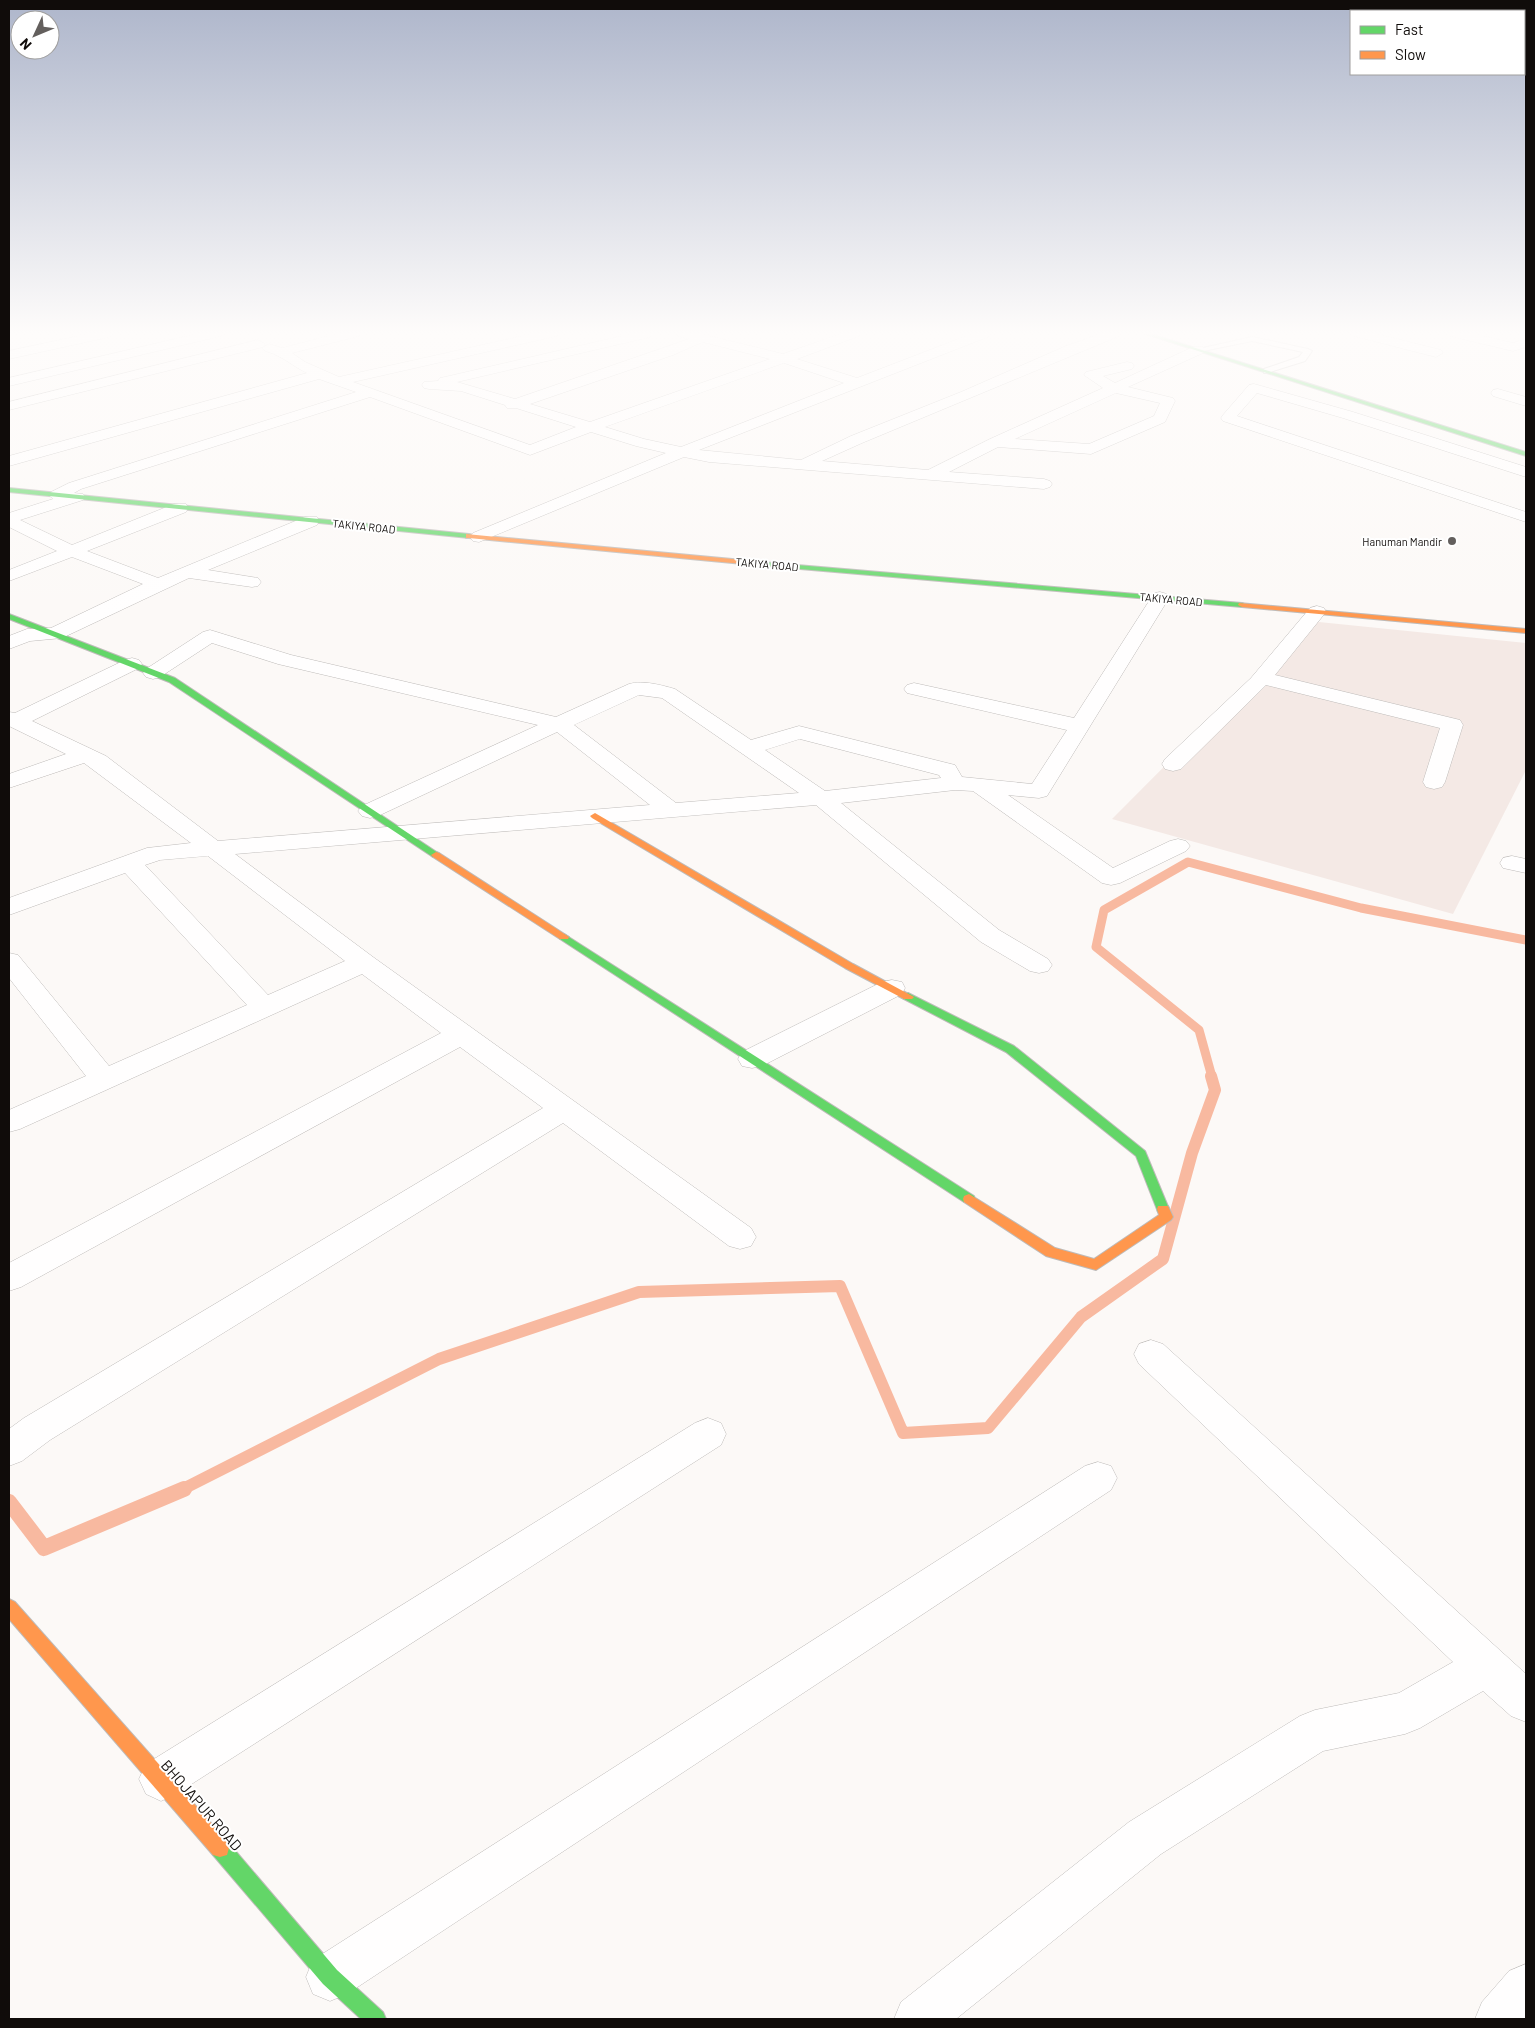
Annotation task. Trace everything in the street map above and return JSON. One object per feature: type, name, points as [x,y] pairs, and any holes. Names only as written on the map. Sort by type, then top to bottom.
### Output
[{"type":"main road","points":[[1443,428],[1526,454]]},
{"type":"main road","name":"TAKIYA ROAD","points":[[9,490],[665,556],[1526,631]]},
{"type":"main road","points":[[9,616],[172,680],[402,832],[1051,1252],[1096,1265],[1166,1217],[1141,1154],[1010,1049],[841,961],[595,816]]},
{"type":"main road","name":"BHOJAPUR ROAD","points":[[9,1607],[161,1779],[330,1978],[376,2019]]},
{"type":"street","points":[[9,461],[129,428]]},
{"type":"street","points":[[57,495],[75,486],[267,428]]},
{"type":"street","points":[[466,428],[530,450],[589,428]]},
{"type":"street","points":[[593,428],[641,443],[709,457],[1044,484]]},
{"type":"street","points":[[479,538],[741,428]]},
{"type":"street","points":[[805,464],[833,448],[885,428]]},
{"type":"street","points":[[932,474],[1027,428]]},
{"type":"street","points":[[995,442],[1091,449],[1140,428]]},
{"type":"street","points":[[1257,428],[1526,517]]},
{"type":"street","points":[[1388,428],[1524,471]]},
{"type":"street","points":[[1466,498],[1524,471]]},
{"type":"street","points":[[9,519],[77,497]]},
{"type":"street","points":[[9,576],[180,508]]},
{"type":"street","points":[[9,519],[71,551],[158,584]]},
{"type":"street","points":[[9,643],[27,636],[55,634],[158,584],[311,521]]},
{"type":"street","points":[[188,572],[252,582]]},
{"type":"street","points":[[9,906],[156,853],[214,850],[402,832],[821,798],[955,783],[1039,791],[1160,598]]},
{"type":"street","points":[[1174,764],[1262,678],[1317,612]]},
{"type":"street","points":[[153,673],[210,636],[285,660],[560,724],[671,810]]},
{"type":"street","points":[[12,719],[132,664]]},
{"type":"street","points":[[1262,678],[1452,725],[1434,782]]},
{"type":"street","points":[[370,811],[636,688],[668,693],[821,798],[990,936],[1039,965]]},
{"type":"street","points":[[914,689],[1079,726]]},
{"type":"street","points":[[12,719],[98,761],[461,1034],[740,1237]]},
{"type":"street","points":[[748,748],[799,732],[947,770],[955,783]]},
{"type":"street","points":[[9,781],[85,755]]},
{"type":"street","points":[[978,785],[1111,878],[1178,846]]},
{"type":"street","points":[[130,863],[264,1008]]},
{"type":"street","points":[[9,961],[105,1080]]},
{"type":"street","points":[[9,1122],[364,962]]},
{"type":"street","points":[[752,1059],[892,988]]},
{"type":"street","points":[[9,1278],[461,1034]]},
{"type":"street","points":[[9,1450],[37,1429],[564,1109]]},
{"type":"street","points":[[1151,1354],[1526,1701]]},
{"type":"street","points":[[161,1779],[708,1434]]},
{"type":"street","points":[[330,1978],[1098,1478]]},
{"type":"street","points":[[918,2019],[1146,1838],[1315,1731],[1405,1714],[1486,1666]]},
{"type":"street","points":[[1499,2019],[1526,1988]]},
{"type":"shaded area","points":[[1309,621],[1526,643],[1526,770],[1453,914],[1112,819]]},
{"type":"waterway","points":[[1212,1077],[1199,1030],[1096,947],[1104,910],[1188,862],[1361,908],[1526,940]]},
{"type":"waterway","points":[[181,1490],[439,1359],[639,1292],[840,1286],[903,1433],[988,1428],[1081,1317],[1163,1259],[1192,1153],[1215,1090],[1211,1076]]},
{"type":"waterway","points":[[9,1502],[44,1548],[184,1489]]},
{"type":"traffic: fast","points":[[1443,428],[1526,454]]},
{"type":"traffic: fast","points":[[9,490],[469,536]]},
{"type":"traffic: fast","points":[[743,562],[1242,605]]},
{"type":"traffic: fast","points":[[9,616],[172,680],[436,855]]},
{"type":"traffic: fast","points":[[564,937],[969,1199]]},
{"type":"traffic: fast","points":[[908,997],[1010,1049],[1141,1154],[1163,1209]]},
{"type":"traffic: fast","points":[[220,1848],[330,1977],[376,2019]]},
{"type":"traffic: slow","points":[[469,536],[743,562]]},
{"type":"traffic: slow","points":[[1242,605],[1526,631]]},
{"type":"traffic: slow","points":[[595,816],[849,966],[908,997]]},
{"type":"traffic: slow","points":[[436,855],[564,937]]},
{"type":"traffic: slow","points":[[969,1199],[1051,1252],[1096,1265],[1166,1217],[1163,1209]]},
{"type":"traffic: slow","points":[[9,1607],[220,1848]]},
{"type":"place","name":"Hanuman Mandir","points":[[1452,541]]}]
